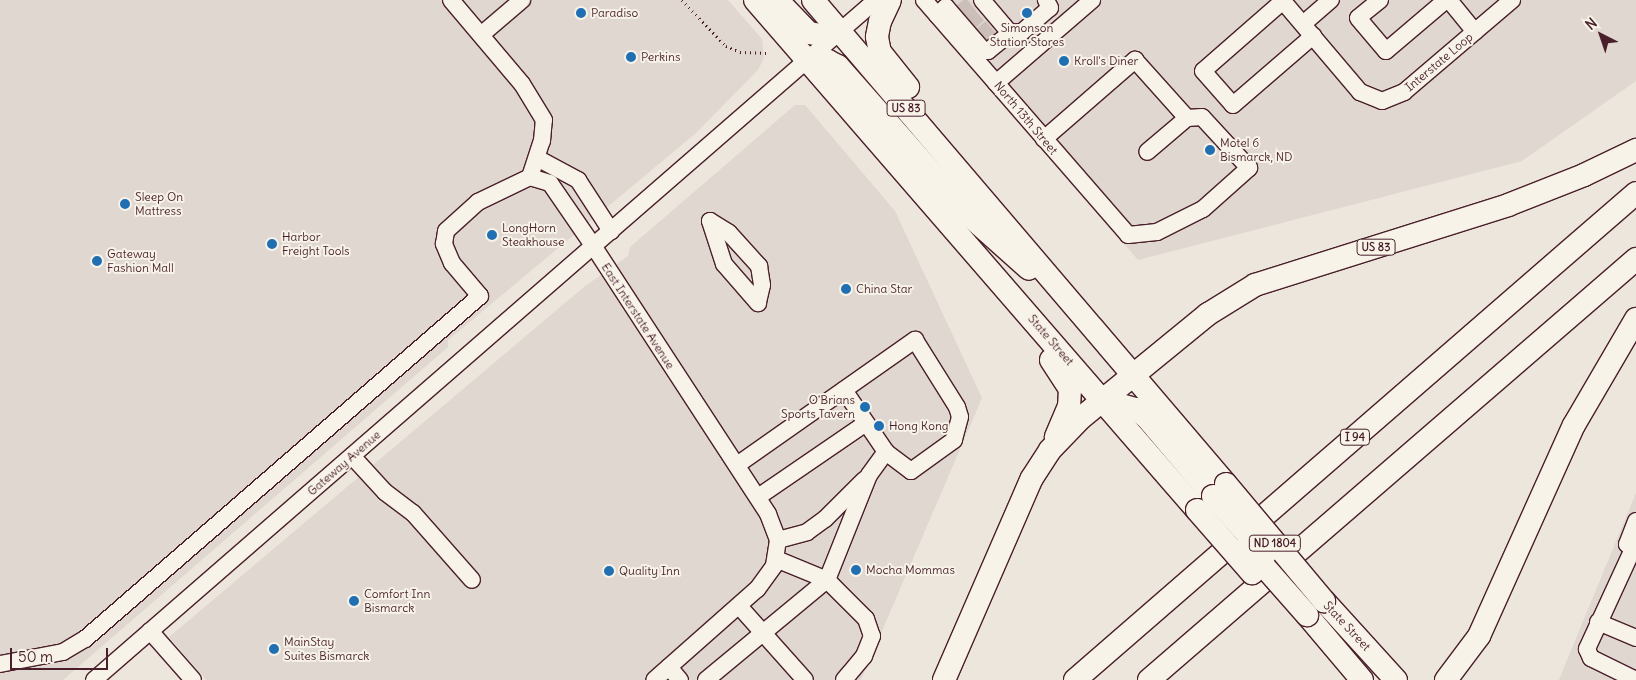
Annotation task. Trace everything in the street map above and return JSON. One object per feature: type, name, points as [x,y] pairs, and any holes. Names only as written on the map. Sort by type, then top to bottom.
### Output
[{"type":"highway","name":"State Street","points":[[755,0],[1131,434],[1211,498],[1310,612],[1379,662],[1396,680]]},
{"type":"highway","points":[[777,0],[809,33],[820,35],[840,31]]},
{"type":"highway","name":"State Street","points":[[813,0],[1133,374],[1211,498],[1310,612],[1346,680]]},
{"type":"highway","points":[[890,0],[878,29],[880,52],[1022,223],[1068,298]]},
{"type":"highway","points":[[807,59],[828,60],[838,66],[972,218],[1039,277],[1068,298]]},
{"type":"highway","points":[[849,107],[864,142],[1061,372],[1070,389],[1069,406],[1050,450],[1032,478],[944,680]]},
{"type":"highway","name":"US 83","points":[[1133,374],[1225,301],[1255,285],[1499,208],[1550,189],[1636,150]]},
{"type":"highway","name":"I 94","points":[[1075,680],[1636,193]]},
{"type":"highway","points":[[1149,680],[1636,259]]},
{"type":"highway","points":[[1446,680],[1482,630],[1574,425],[1636,319]]},
{"type":"highway","points":[[1050,450],[1102,400],[1133,374]]},
{"type":"highway","points":[[1102,400],[1136,409],[1147,418],[1211,498]]},
{"type":"highway","points":[[1310,612],[1362,680]]},
{"type":"street","points":[[481,35],[522,0]]},
{"type":"street","points":[[594,246],[876,0]]},
{"type":"street","name":"North 13th Street","points":[[924,0],[963,10],[996,83],[1128,235],[1157,232],[1203,209],[1249,168],[1202,117],[1187,118]]},
{"type":"street","points":[[963,10],[986,31],[1010,34],[1022,32],[1050,8],[1046,0]]},
{"type":"street","points":[[996,83],[1091,0]]},
{"type":"street","points":[[1282,1],[1203,71],[1232,105],[1308,30],[1331,0]]},
{"type":"street","points":[[1380,0],[1358,18],[1386,51],[1448,0],[1475,32]]},
{"type":"street","name":"Interstate Loop","points":[[1282,1],[1360,92],[1382,101],[1404,92],[1512,0]]},
{"type":"street","points":[[0,664],[63,652],[85,639],[480,296],[452,262],[444,244],[446,231],[478,202],[530,177],[545,131],[539,109],[457,2]]},
{"type":"street","points":[[963,10],[986,31],[988,51],[1010,34]]},
{"type":"street","points":[[1044,138],[1135,60],[1187,118],[1147,152]]},
{"type":"street","points":[[537,158],[578,180],[611,231]]},
{"type":"street","name":"East Interstate Avenue","points":[[530,177],[550,184],[594,246],[758,497],[778,540]]},
{"type":"street","points":[[710,221],[728,233],[758,266],[760,294],[724,264],[710,221]]},
{"type":"street","name":"Gateway Avenue","points":[[94,680],[594,246]]},
{"type":"street","points":[[737,465],[915,340],[957,407],[960,417],[954,440],[911,471],[886,452],[844,390]]},
{"type":"street","points":[[758,497],[866,423]]},
{"type":"street","points":[[654,680],[739,606],[766,578],[776,559],[778,540],[807,532],[825,519],[869,475],[886,452]]},
{"type":"street","points":[[352,456],[385,492],[413,513],[472,580]]},
{"type":"street","points":[[706,680],[827,580],[869,475]]},
{"type":"street","points":[[1636,521],[1628,540],[1634,551],[1598,622],[1588,644],[1587,654],[1636,680]]},
{"type":"street","points":[[776,559],[827,580],[866,618],[872,636],[864,656],[844,680]]},
{"type":"street","points":[[739,606],[805,680]]},
{"type":"street","points":[[1598,622],[1636,638]]},
{"type":"street","points":[[150,631],[193,680]]},
{"type":"street","points":[[669,667],[680,680]]},
{"type":"path","points":[[682,0],[726,46],[740,52],[766,53]]},
{"type":"shaded area","points":[[0,0],[728,0],[762,39],[764,58],[758,70],[696,133],[448,340],[448,347],[63,680],[0,680]]},
{"type":"shaded area","points":[[916,0],[1636,0],[1636,81],[1522,161],[1138,260]]},
{"type":"shaded area","points":[[795,105],[805,105],[895,211],[982,398],[861,680],[206,680],[169,637],[584,287],[628,256],[630,247]]},
{"type":"shaded area","points":[[1636,493],[1636,680],[1559,680],[1565,665]]},
{"type":"tunnel","points":[[960,13],[971,4]]},
{"type":"tunnel","points":[[969,23],[979,14]]},
{"type":"tunnel","points":[[980,36],[991,27]]},
{"type":"place","name":"Paradiso","points":[[581,13]]},
{"type":"place","name":"Simonson Station Stores","points":[[1027,13]]},
{"type":"place","name":"Perkins","points":[[631,57]]},
{"type":"place","name":"Kroll's Diner","points":[[1064,61]]},
{"type":"place","name":"Motel 6 Bismarck, ND","points":[[1210,150]]},
{"type":"place","name":"Sleep On Mattress","points":[[125,204]]},
{"type":"place","name":"LongHorn Steakhouse","points":[[492,235]]},
{"type":"place","name":"Harbor Freight Tools","points":[[272,244]]},
{"type":"place","name":"Gateway Fashion Mall","points":[[97,261]]},
{"type":"place","name":"China Star","points":[[846,289]]},
{"type":"place","name":"O'Brians Sports Tavern","points":[[865,407]]},
{"type":"place","name":"Hong Kong","points":[[879,426]]},
{"type":"place","name":"Mocha Mommas","points":[[856,570]]},
{"type":"place","name":"Quality Inn","points":[[609,571]]},
{"type":"place","name":"Comfort Inn Bismarck","points":[[354,601]]},
{"type":"place","name":"MainStay Suites Bismarck","points":[[274,649]]}]
